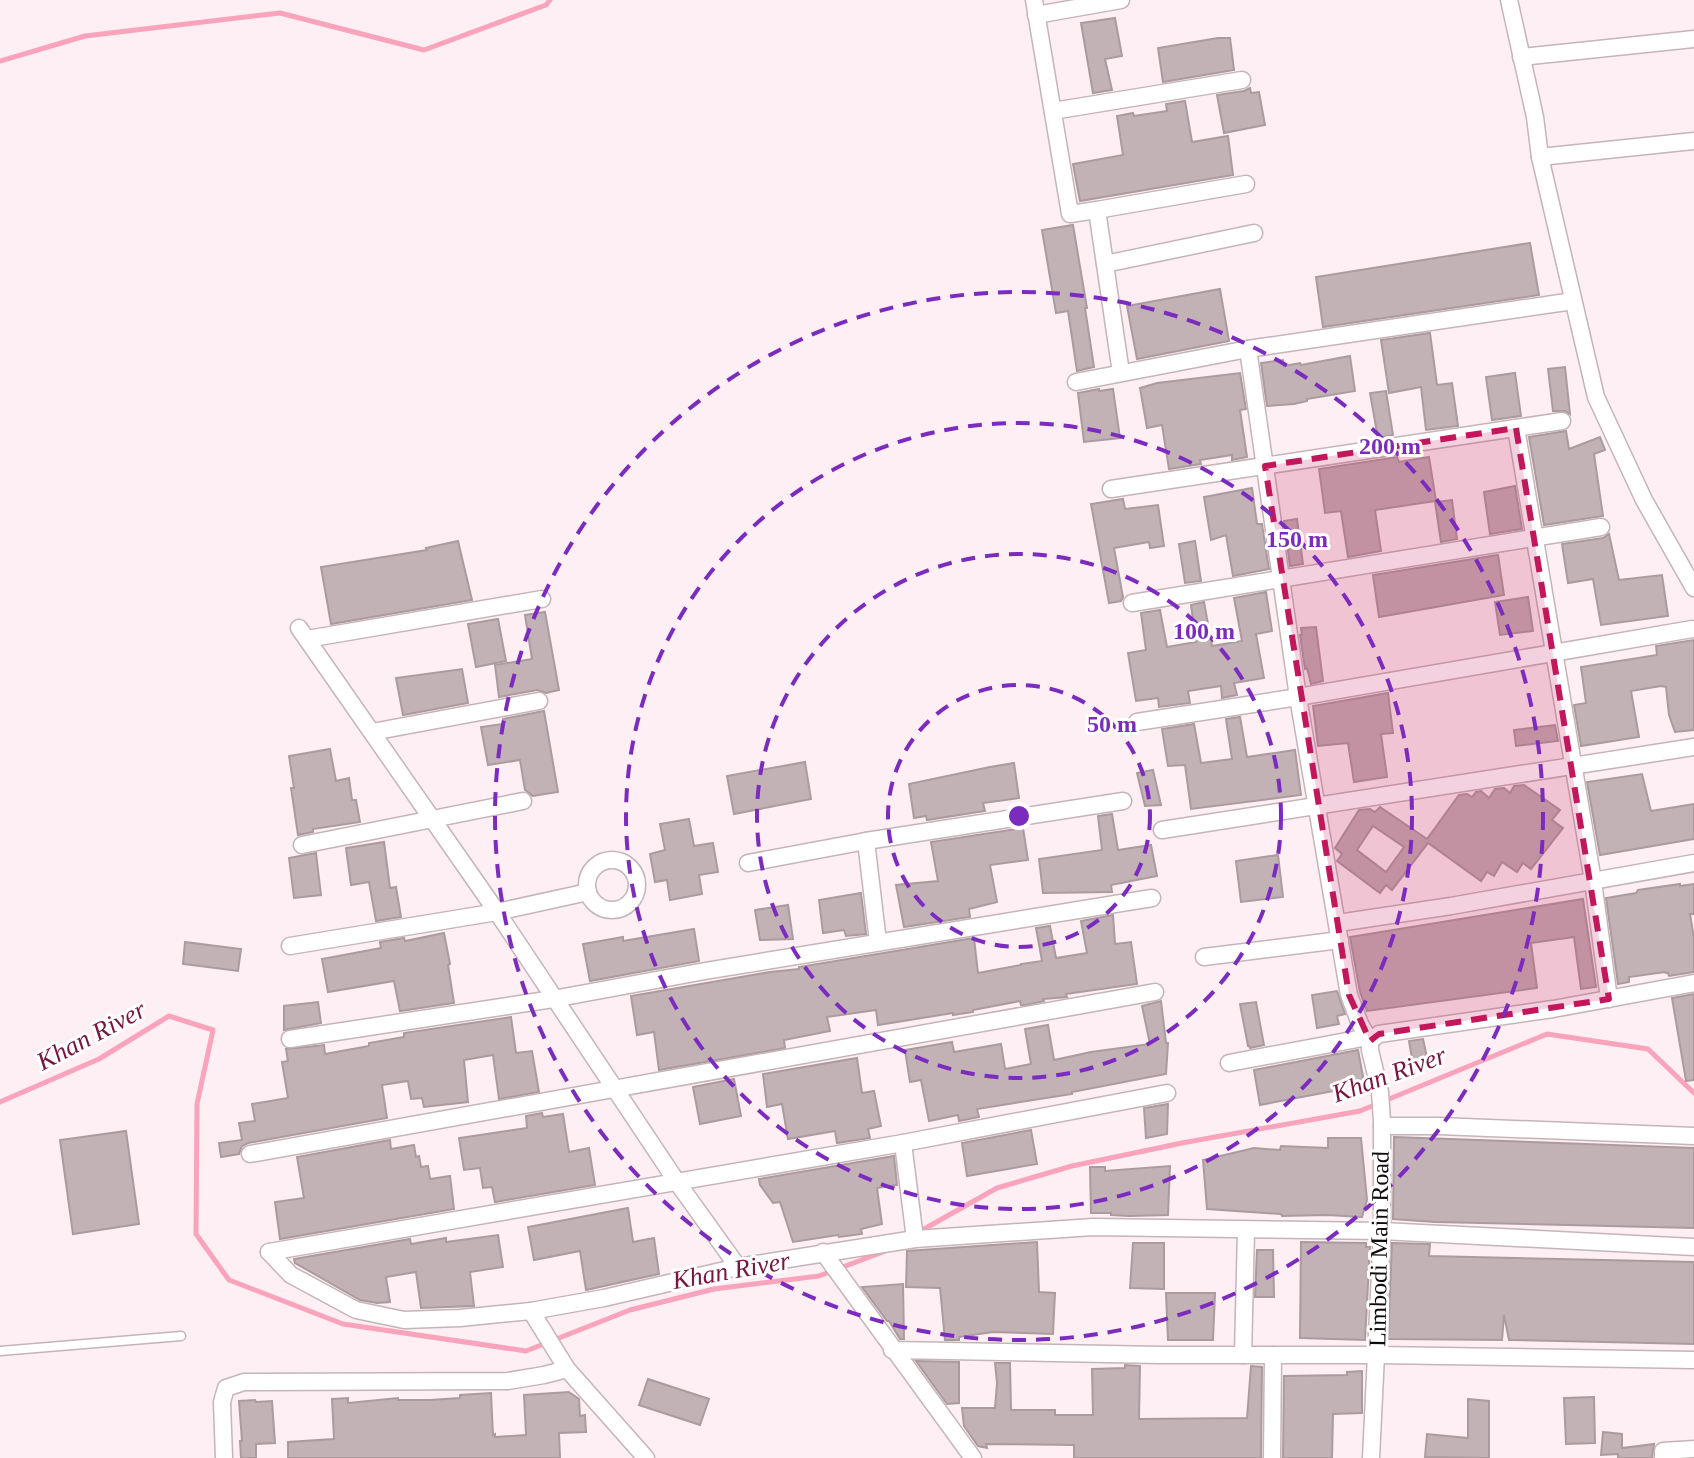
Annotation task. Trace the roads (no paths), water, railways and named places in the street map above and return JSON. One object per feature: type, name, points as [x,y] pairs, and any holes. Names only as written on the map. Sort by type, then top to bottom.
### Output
[{"type":"street","points":[[1121,0],[1035,8],[1070,214],[1246,184]]},
{"type":"street","points":[[1509,0],[1535,117],[1540,157],[1596,397],[1644,500],[1691,577]]},
{"type":"street","points":[[1521,57],[1694,39]]},
{"type":"street","points":[[1053,111],[1242,80]]},
{"type":"street","points":[[1540,157],[1694,141]]},
{"type":"street","points":[[1097,210],[1121,373]]},
{"type":"street","points":[[1105,264],[1254,233]]},
{"type":"street","points":[[1076,382],[1248,349],[1573,301]]},
{"type":"street","name":"Limbodi Main Road","points":[[1248,349],[1298,697],[1349,995],[1369,1039],[1380,1092],[1382,1231],[1371,1458]]},
{"type":"street","points":[[1111,489],[1562,421]]},
{"type":"street","points":[[1516,428],[1593,881],[1609,999]]},
{"type":"street","points":[[1132,603],[1601,527]]},
{"type":"street","points":[[542,599],[303,634],[497,912],[677,1182],[738,1267]]},
{"type":"street","points":[[1137,722],[1692,629]]},
{"type":"street","points":[[372,732],[539,701]]},
{"type":"street","points":[[1162,830],[1694,747]]},
{"type":"street","points":[[302,845],[523,801]]},
{"type":"street","points":[[748,863],[866,841],[1123,801]]},
{"type":"street","points":[[866,841],[878,942]]},
{"type":"street","points":[[1204,957],[1339,932],[1451,906],[1694,863]]},
{"type":"street","points":[[290,946],[497,912],[588,892]]},
{"type":"street","points":[[290,1039],[553,999],[1152,898]]},
{"type":"street","points":[[1229,1063],[1369,1039],[1379,1034],[1553,1009],[1694,983]]},
{"type":"street","points":[[250,1154],[1155,992]]},
{"type":"street","points":[[1167,1093],[903,1143],[269,1252],[291,1275],[356,1310],[404,1320],[531,1311],[604,1298],[738,1267],[915,1239],[1093,1227],[1382,1231],[1694,1247]]},
{"type":"street","points":[[1382,1124],[1694,1136]]},
{"type":"street","points":[[903,1143],[915,1239]]},
{"type":"street","points":[[1243,1355],[1246,1231]]},
{"type":"street","points":[[823,1252],[969,1456]]},
{"type":"street","points":[[531,1311],[567,1369],[646,1458]]},
{"type":"street","points":[[892,1350],[1694,1360]]},
{"type":"street","points":[[1272,1458],[1273,1355]]},
{"type":"street","points":[[224,1458],[222,1402],[226,1388],[244,1382],[508,1381],[567,1369]]},
{"type":"street","points":[[1663,1458],[1663,1451],[1694,1449]]},
{"type":"lane","points":[[0,1351],[181,1336]]},
{"type":"waterway","points":[[0,61],[85,36],[280,13],[424,50],[546,5],[550,0]]},
{"type":"waterway","name":"Khan River","points":[[0,1102],[99,1059],[169,1016],[213,1030],[197,1104],[196,1234],[229,1280],[343,1324],[526,1351],[630,1310],[714,1289],[819,1276],[888,1250]]},
{"type":"waterway","name":"Khan River","points":[[917,1233],[997,1188],[1072,1166],[1360,1111],[1547,1034],[1648,1049],[1694,1093]]}]
